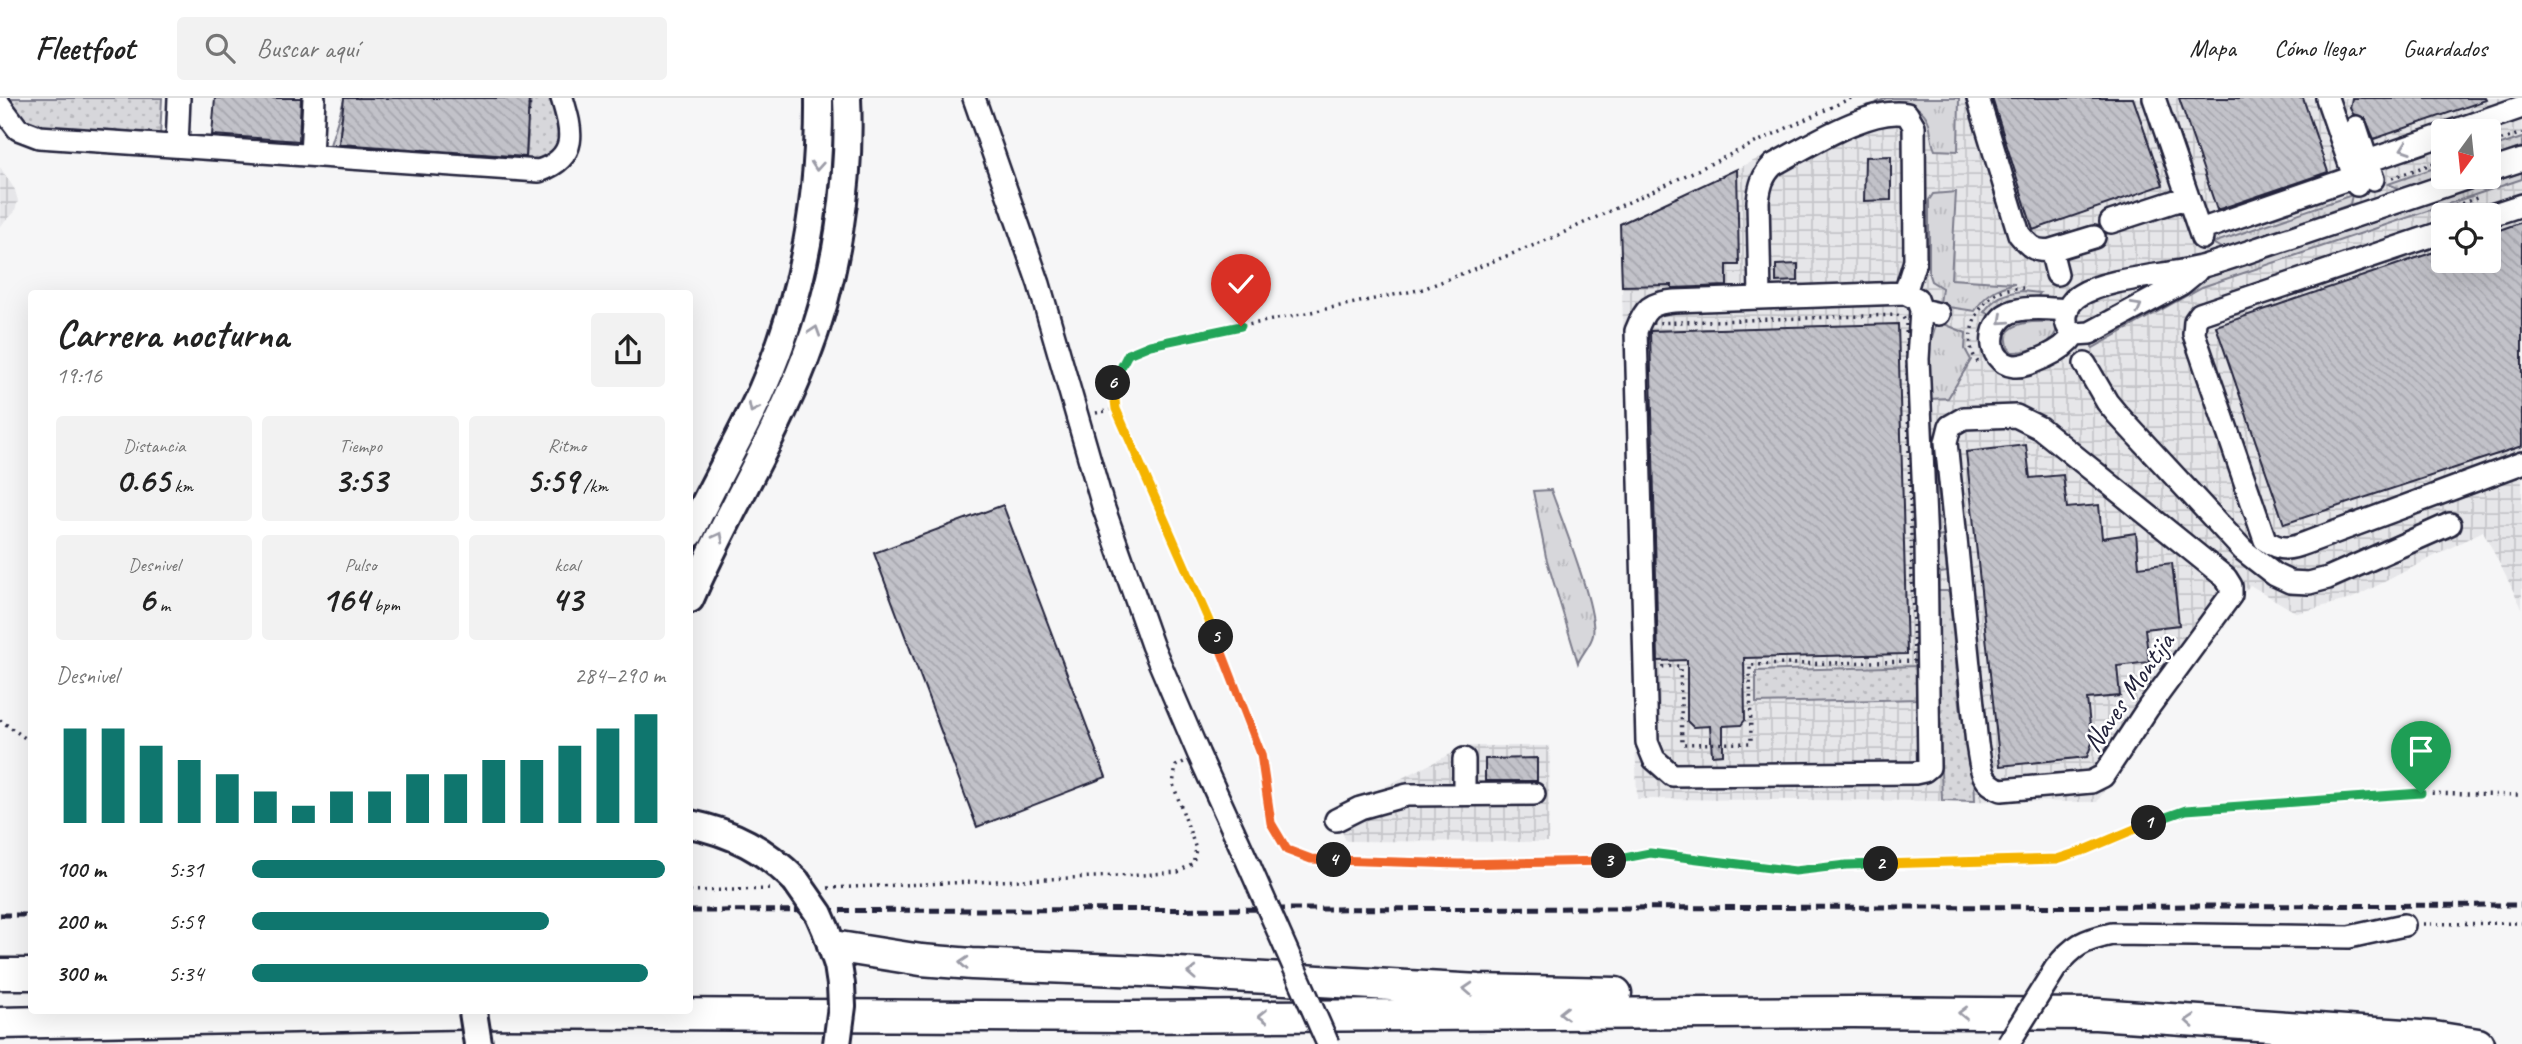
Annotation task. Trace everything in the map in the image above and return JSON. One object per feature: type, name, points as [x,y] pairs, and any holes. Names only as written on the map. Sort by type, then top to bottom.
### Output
[{"type":"highway","points":[[829,938],[920,960],[972,964],[1156,971],[1479,990],[1734,996],[1853,1012]]},
{"type":"highway","points":[[0,974],[28,974]]},
{"type":"highway","points":[[647,1014],[1129,1017],[1853,1012],[2096,1014],[2434,1037],[2478,1044]]},
{"type":"highway","points":[[0,1023],[437,1014]]},
{"type":"main road","points":[[693,528],[762,389],[797,291],[812,214],[819,98]]},
{"type":"main road","points":[[693,591],[788,400],[822,311],[842,203],[847,98]]},
{"type":"main road","points":[[693,823],[747,842],[776,861],[819,914],[829,938],[841,985],[842,1006],[837,1044]]},
{"type":"main road","points":[[473,1014],[478,1044]]},
{"type":"street","points":[[177,146],[180,98]]},
{"type":"street","points":[[311,155],[314,98]]},
{"type":"street","points":[[0,105],[18,129],[39,137],[539,171],[551,167],[563,157],[569,146],[571,136],[562,98]]},
{"type":"street","points":[[974,98],[1039,284],[1102,506],[1152,645],[1328,1044]]},
{"type":"street","points":[[1979,98],[2019,234],[2029,246],[2041,252],[2094,237]]},
{"type":"street","points":[[2154,98],[2201,234],[2363,175],[2431,141]]},
{"type":"street","points":[[2327,98],[2363,175]]},
{"type":"street","points":[[2488,119],[2522,107]]},
{"type":"street","points":[[1760,297],[1758,201],[1765,174],[1773,165],[1796,153],[1864,119],[1885,113],[1907,114],[1914,126],[1915,261],[1905,293]]},
{"type":"street","points":[[2356,127],[2363,175]]},
{"type":"street","points":[[2501,166],[2522,159]]},
{"type":"street","points":[[2202,267],[2181,284],[2090,333],[2075,334],[2066,323],[2067,310],[2076,298],[2095,289],[2202,267],[2435,189]]},
{"type":"street","points":[[2111,222],[2188,197]]},
{"type":"street","points":[[2501,212],[2522,205]]},
{"type":"street","points":[[2431,236],[2200,314],[2195,321],[2193,334],[2265,540],[2276,548],[2287,549],[2522,463]]},
{"type":"street","points":[[2051,250],[2057,274]]},
{"type":"street","points":[[1905,293],[1917,299],[1930,312],[1918,359],[1926,545],[1929,767],[1924,771],[1672,775],[1654,759],[1647,742],[1636,331],[1646,310],[1657,303],[1760,297],[1905,293]]},
{"type":"street","points":[[2067,310],[2013,311],[2003,317],[1993,329],[1992,344],[1995,353],[2005,362],[2014,366],[2027,365],[2063,346],[2075,334]]},
{"type":"street","points":[[2085,364],[2107,402],[2243,550],[2275,575],[2290,582],[2309,583],[2328,578],[2450,524]]},
{"type":"street","points":[[1962,397],[1964,418]]},
{"type":"street","name":"Naves Montija","points":[[2016,416],[2031,422],[2226,578],[2231,586],[2231,595],[2223,609],[2155,698],[2103,776],[2091,782],[2001,790],[1990,786],[1982,774],[1945,442],[1950,426],[1964,418],[2016,416]]},
{"type":"street","points":[[1464,759],[1464,794]]},
{"type":"street","points":[[1336,820],[1360,808],[1397,797],[1534,794]]},
{"type":"street","points":[[2008,1044],[2067,953],[2085,940],[2112,934],[2349,937],[2403,925]]},
{"type":"path","points":[[529,113],[530,98]]},
{"type":"path","points":[[1851,98],[1552,238],[1423,289],[1150,345],[1128,354],[1113,383],[1116,409],[1224,654],[1261,754],[1271,823],[1287,850],[1311,859],[1459,864],[1612,860],[1650,853],[1795,871],[1846,865],[2057,859],[2186,810],[2421,793],[2522,796]]},
{"type":"path","points":[[2501,140],[2522,133]]},
{"type":"path","points":[[1897,315],[1903,317],[1906,323],[1914,661],[1750,665],[1751,743],[1682,744],[1680,666],[1655,667],[1645,330],[1651,323],[1897,315]]},
{"type":"path","points":[[0,720],[28,740]]},
{"type":"path","points":[[693,891],[1071,879],[1178,872],[1193,863],[1196,849],[1172,785],[1176,766],[1199,755]]},
{"type":"path","points":[[2403,925],[2522,923]]},
{"type":"shaded area","points":[[1886,98],[2522,98],[2522,608],[2483,531],[2351,599],[2297,613],[2250,585],[2166,696],[2097,802],[1637,799],[1620,224]]},
{"type":"shaded area","points":[[0,167],[15,190],[18,201],[14,213],[0,226]]},
{"type":"shaded area","points":[[1467,746],[1550,746],[1548,842],[1346,841],[1333,812]]},
{"type":"green space","points":[[5,98],[162,98],[160,136],[29,128]]},
{"type":"green space","points":[[531,98],[549,98],[563,129],[557,148],[537,164],[526,160],[528,133],[341,119],[339,146],[330,145],[344,100],[529,113]]},
{"type":"green space","points":[[1886,98],[1959,98],[1958,151],[1935,150],[1925,115],[1914,106],[1899,102],[1876,103]]},
{"type":"green space","points":[[2522,138],[2522,147],[2501,155],[2501,145]]},
{"type":"green space","points":[[2431,169],[2431,178],[2401,189],[2388,184]]},
{"type":"green space","points":[[2522,172],[2522,179],[2501,186],[2501,179]]},
{"type":"green space","points":[[2471,189],[2492,189],[2451,203],[2431,203],[2431,210],[2202,287],[2092,347],[2093,340],[2203,279]]},
{"type":"green space","points":[[1956,192],[1951,279],[2015,283],[1992,292],[1975,311],[1942,306],[1942,288],[1931,281],[1929,275],[1929,200],[1933,194]]},
{"type":"green space","points":[[2352,195],[2350,204],[2346,206],[2227,248],[2213,243]]},
{"type":"green space","points":[[2022,291],[2040,293],[2036,299],[2011,301],[1990,314],[1984,312],[2000,297]]},
{"type":"green space","points":[[1937,321],[1966,333],[1965,349],[1971,360],[1948,398],[1928,399],[1928,350]]},
{"type":"green space","points":[[2029,322],[2056,322],[2054,336],[2042,345],[2019,352],[2012,352],[2008,347],[2006,334],[2016,326]]},
{"type":"green space","points":[[1928,399],[1941,519],[1933,509]]},
{"type":"green space","points":[[1551,490],[1578,564],[1593,623],[1592,639],[1578,663],[1546,557],[1533,491]]},
{"type":"green space","points":[[1943,536],[1947,572],[1941,573],[1936,569],[1934,541]]},
{"type":"green space","points":[[1938,591],[1949,591],[1961,714],[1974,774],[1975,801],[1942,800],[1935,601]]},
{"type":"green space","points":[[1919,666],[1918,699],[1756,703],[1756,671]]},
{"type":"building","points":[[215,98],[301,98],[299,141],[212,135]]},
{"type":"building","points":[[344,98],[529,98],[526,157],[339,144]]},
{"type":"building","points":[[1992,98],[2133,98],[2163,185],[2033,230]]},
{"type":"building","points":[[2179,98],[2303,98],[2328,172],[2217,210]]},
{"type":"building","points":[[2352,98],[2486,100],[2374,139],[2365,118],[2353,114],[2350,108]]},
{"type":"building","points":[[1891,156],[1891,200],[1864,201],[1865,157]]},
{"type":"building","points":[[1737,169],[1739,265],[1727,265],[1727,286],[1622,286],[1620,224]]},
{"type":"building","points":[[2522,222],[2522,446],[2284,524],[2216,326],[2431,253],[2431,273],[2501,273],[2501,229]]},
{"type":"building","points":[[1798,264],[1798,281],[1776,282],[1776,265]]},
{"type":"building","points":[[1898,324],[1907,654],[1744,658],[1745,720],[1741,725],[1723,726],[1723,754],[1712,755],[1710,726],[1693,727],[1687,721],[1687,660],[1658,661],[1650,331]]},
{"type":"building","points":[[2026,445],[2030,478],[2063,475],[2067,508],[2099,505],[2102,538],[2136,533],[2139,567],[2172,563],[2179,625],[2145,629],[2149,662],[2117,666],[2120,696],[2087,699],[2092,743],[2087,757],[2000,766],[1966,452]]},
{"type":"building","points":[[1003,505],[1106,777],[977,827],[874,553]]},
{"type":"building","points":[[1537,758],[1537,781],[1485,781],[1485,759]]},
{"type":"railway","points":[[693,911],[2522,905]]},
{"type":"railway","points":[[0,915],[28,915]]},
{"type":"route","points":[[1241,326],[1150,345],[1128,354],[1113,383],[1116,409],[1224,654],[1261,754],[1271,823],[1287,850],[1311,859],[1459,864],[1561,863],[1612,860],[1650,853],[1795,871],[1846,865],[2057,859],[2186,810],[2421,793]]}]
